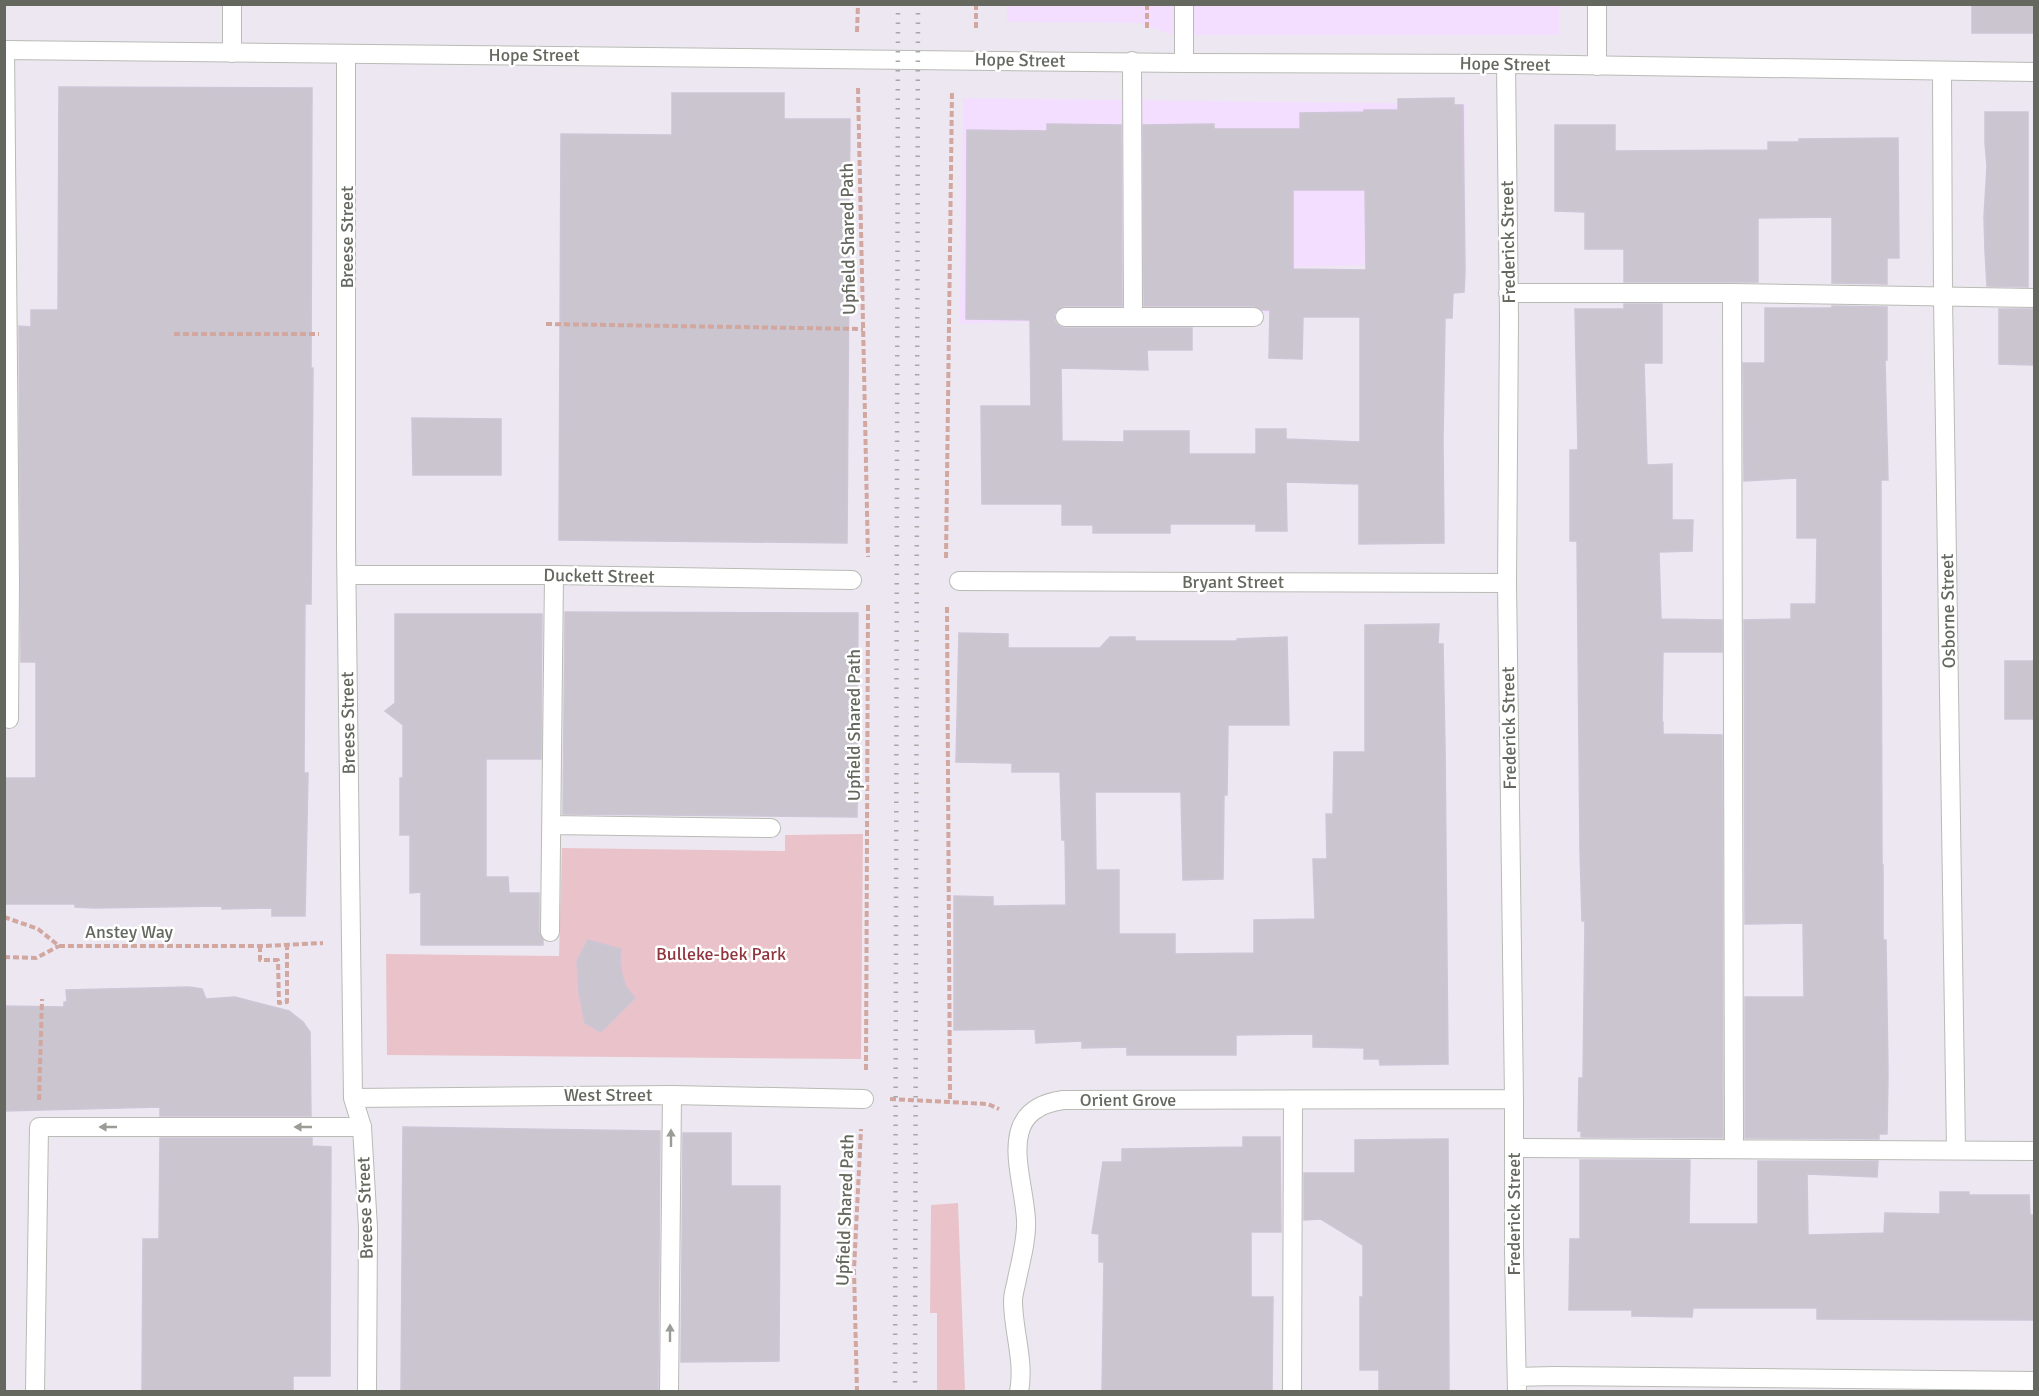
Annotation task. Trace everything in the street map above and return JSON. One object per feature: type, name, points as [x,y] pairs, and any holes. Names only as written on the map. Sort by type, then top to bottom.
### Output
[{"type":"street","points":[[232,4],[232,53]]},
{"type":"street","points":[[1184,4],[1184,63]]},
{"type":"street","points":[[1597,4],[1597,66]]},
{"type":"street","points":[[5,50],[10,569],[9,719]]},
{"type":"street","name":"Hope Street","points":[[5,50],[1184,63],[1506,64],[2034,72]]},
{"type":"street","name":"Breese Street","points":[[346,54],[346,575],[353,1098],[362,1127],[368,1228],[368,1392]]},
{"type":"street","points":[[1132,61],[1133,317]]},
{"type":"street","name":"Frederick Street","points":[[1506,64],[1507,583],[1517,1384]]},
{"type":"street","name":"Osborne Street","points":[[1942,72],[1943,297],[1956,1150]]},
{"type":"street","points":[[1508,293],[1732,293],[2034,298]]},
{"type":"street","points":[[1732,293],[1734,1149]]},
{"type":"street","points":[[1065,317],[1254,317]]},
{"type":"street","name":"Duckett Street","points":[[346,575],[554,575],[852,580]]},
{"type":"street","points":[[550,932],[554,575]]},
{"type":"street","name":"Bryant Street","points":[[959,581],[1507,583]]},
{"type":"street","points":[[552,825],[771,828]]},
{"type":"street","points":[[669,1392],[672,1095]]},
{"type":"street","name":"West Street","points":[[353,1098],[672,1095],[864,1099]]},
{"type":"street","name":"Orient Grove","points":[[1024,1119],[1034,1110],[1049,1102],[1063,1100],[1514,1099]]},
{"type":"street","points":[[1292,1392],[1293,1100]]},
{"type":"street","points":[[1019,1392],[1020,1354],[1013,1298],[1026,1237],[1026,1219],[1017,1154],[1024,1119]]},
{"type":"street","points":[[35,1392],[39,1127],[362,1127]]},
{"type":"street","points":[[1514,1148],[2034,1151]]},
{"type":"street","points":[[1517,1384],[1554,1376],[2034,1381]]},
{"type":"path","points":[[976,4],[976,28]]},
{"type":"path","points":[[1147,4],[1147,29]]},
{"type":"path","name":"Upfield Shared Path","points":[[857,58],[868,562]]},
{"type":"path","points":[[946,563],[952,91]]},
{"type":"path","points":[[546,324],[863,328]]},
{"type":"path","points":[[174,334],[320,334]]},
{"type":"path","name":"Upfield Shared Path","points":[[857,1392],[854,1270],[859,1150],[866,1073],[868,596]]},
{"type":"path","points":[[946,600],[950,1101]]},
{"type":"path","name":"Anstey Way","points":[[4,917],[38,929],[59,946],[287,945],[287,1002],[279,1003],[278,960],[260,960],[260,946]]},
{"type":"path","points":[[4,957],[36,958],[59,946]]},
{"type":"path","points":[[39,1127],[42,999]]},
{"type":"path","points":[[864,1099],[987,1104],[1024,1119]]},
{"type":"shaded area","points":[[1007,5],[1559,5],[1559,35],[1173,35],[1140,23],[1007,22]]},
{"type":"shaded area","points":[[963,98],[1465,104],[1466,262],[1295,267],[1294,312],[960,324]]},
{"type":"green space","name":"Bulleke-bek Park","points":[[863,834],[861,1059],[387,1055],[386,954],[559,956],[562,848],[785,851],[785,835]]},
{"type":"green space","points":[[958,1203],[965,1391],[937,1391],[937,1313],[930,1313],[931,1205]]},
{"type":"building","points":[[1972,4],[2034,4],[2034,33],[1972,33]]},
{"type":"building","points":[[59,87],[312,88],[311,368],[313,368],[311,604],[305,604],[304,773],[308,773],[305,916],[272,916],[272,908],[222,909],[222,906],[94,908],[75,907],[75,904],[4,904],[4,778],[36,778],[36,662],[21,662],[19,326],[31,327],[31,310],[58,310]]},
{"type":"building","points":[[672,93],[784,93],[784,119],[850,119],[847,543],[559,540],[561,134],[672,135]]},
{"type":"building","points":[[1454,98],[1454,105],[1463,105],[1465,272],[1464,292],[1453,293],[1452,318],[1445,318],[1444,543],[1359,544],[1359,484],[1286,482],[1287,531],[1256,531],[1256,524],[1170,524],[1170,533],[1093,533],[1093,525],[1062,525],[1062,504],[982,504],[981,406],[1031,406],[1030,320],[966,319],[967,130],[1047,131],[1047,124],[1121,125],[1122,306],[1064,306],[1056,311],[1055,322],[1065,328],[1192,328],[1192,350],[1147,350],[1148,370],[1061,368],[1062,441],[1124,442],[1124,431],[1189,431],[1189,454],[1256,454],[1256,429],[1286,429],[1286,439],[1360,442],[1360,317],[1303,317],[1302,359],[1269,358],[1270,310],[1262,310],[1254,306],[1144,306],[1143,125],[1214,124],[1214,129],[1300,129],[1300,113],[1398,110],[1398,99]],"holes":[[[1293,190],[1365,190],[1366,270],[1293,269]]]},
{"type":"building","points":[[1985,112],[2028,112],[2028,287],[1987,286],[1984,217],[1987,166]]},
{"type":"building","points":[[1555,125],[1615,125],[1615,151],[1768,150],[1768,142],[1799,142],[1799,139],[1898,138],[1899,258],[1887,258],[1887,284],[1832,283],[1832,217],[1758,218],[1758,282],[1624,282],[1624,249],[1585,249],[1585,212],[1555,211]]},
{"type":"building","points":[[1624,304],[1662,304],[1662,363],[1644,363],[1647,465],[1672,464],[1672,520],[1693,520],[1692,551],[1659,552],[1661,619],[1722,620],[1722,652],[1663,652],[1662,722],[1663,734],[1722,735],[1723,1138],[1581,1137],[1581,1131],[1578,1131],[1579,1078],[1583,1078],[1585,921],[1582,921],[1580,851],[1577,541],[1570,541],[1570,450],[1578,450],[1575,309],[1624,309]]},
{"type":"building","points":[[1832,306],[1887,307],[1887,360],[1885,360],[1888,480],[1881,480],[1881,547],[1882,865],[1883,940],[1886,940],[1887,1134],[1879,1134],[1879,1139],[1745,1138],[1745,997],[1804,997],[1803,923],[1745,924],[1744,620],[1791,619],[1791,604],[1816,604],[1817,538],[1797,538],[1797,478],[1744,481],[1743,363],[1765,363],[1765,308],[1832,308]]},
{"type":"building","points":[[1999,309],[2034,309],[2034,365],[1999,364]]},
{"type":"building","points":[[412,418],[501,419],[501,475],[413,475]]},
{"type":"building","points":[[565,612],[858,613],[857,817],[563,814]]},
{"type":"building","points":[[395,614],[542,614],[541,759],[486,759],[486,877],[508,877],[509,893],[539,893],[539,932],[543,945],[421,945],[421,892],[410,893],[410,835],[400,835],[403,725],[385,711],[395,703]]},
{"type":"building","points":[[1439,624],[1438,644],[1443,644],[1448,1064],[1380,1065],[1379,1059],[1364,1059],[1364,1048],[1313,1047],[1313,1034],[1236,1035],[1236,1055],[1127,1055],[1127,1047],[1082,1048],[1082,1041],[1036,1043],[1035,1029],[954,1030],[954,896],[993,897],[993,906],[1066,905],[1065,840],[1062,840],[1060,772],[1012,772],[1012,763],[956,762],[959,633],[1008,634],[1008,648],[1100,648],[1110,637],[1135,637],[1135,641],[1237,641],[1237,639],[1287,637],[1289,725],[1228,725],[1223,879],[1183,880],[1181,792],[1095,792],[1096,870],[1119,870],[1119,934],[1175,934],[1175,954],[1254,953],[1254,920],[1315,919],[1313,859],[1327,859],[1326,814],[1333,814],[1334,752],[1365,752],[1365,625]]},
{"type":"building","points":[[2005,661],[2034,661],[2034,719],[2005,719]]},
{"type":"building","points":[[588,940],[621,949],[622,975],[626,987],[635,998],[601,1032],[585,1023],[579,993],[577,961]]},
{"type":"building","points":[[189,987],[202,989],[206,999],[235,997],[289,1011],[303,1022],[310,1032],[311,1116],[160,1116],[160,1107],[4,1111],[4,1006],[64,1007],[64,1002],[67,1002],[66,990]]},
{"type":"building","points":[[403,1127],[660,1131],[658,1392],[401,1392]]},
{"type":"building","points":[[683,1133],[731,1133],[731,1186],[780,1186],[779,1361],[681,1362]]},
{"type":"building","points":[[1243,1137],[1280,1137],[1281,1232],[1251,1232],[1251,1297],[1273,1297],[1272,1392],[1102,1392],[1104,1262],[1099,1262],[1099,1234],[1092,1233],[1103,1162],[1122,1162],[1122,1149],[1243,1147]]},
{"type":"building","points":[[160,1138],[312,1138],[312,1146],[331,1147],[330,1376],[293,1376],[293,1392],[142,1392],[143,1239],[159,1239]]},
{"type":"building","points":[[1448,1139],[1449,1392],[1379,1392],[1379,1370],[1360,1370],[1363,1245],[1321,1219],[1304,1220],[1304,1173],[1355,1173],[1355,1140]]},
{"type":"building","points":[[1580,1160],[1690,1160],[1689,1224],[1758,1224],[1758,1161],[1878,1161],[1877,1177],[1807,1174],[1808,1235],[1884,1233],[1885,1213],[1940,1214],[1940,1192],[1969,1192],[1969,1195],[2029,1195],[2030,1215],[2034,1215],[2034,1320],[1817,1319],[1817,1308],[1693,1308],[1692,1317],[1632,1316],[1632,1310],[1569,1310],[1570,1239],[1580,1239]]},
{"type":"railway","points":[[895,1392],[898,4]]},
{"type":"railway","points":[[915,1392],[918,4]]}]
